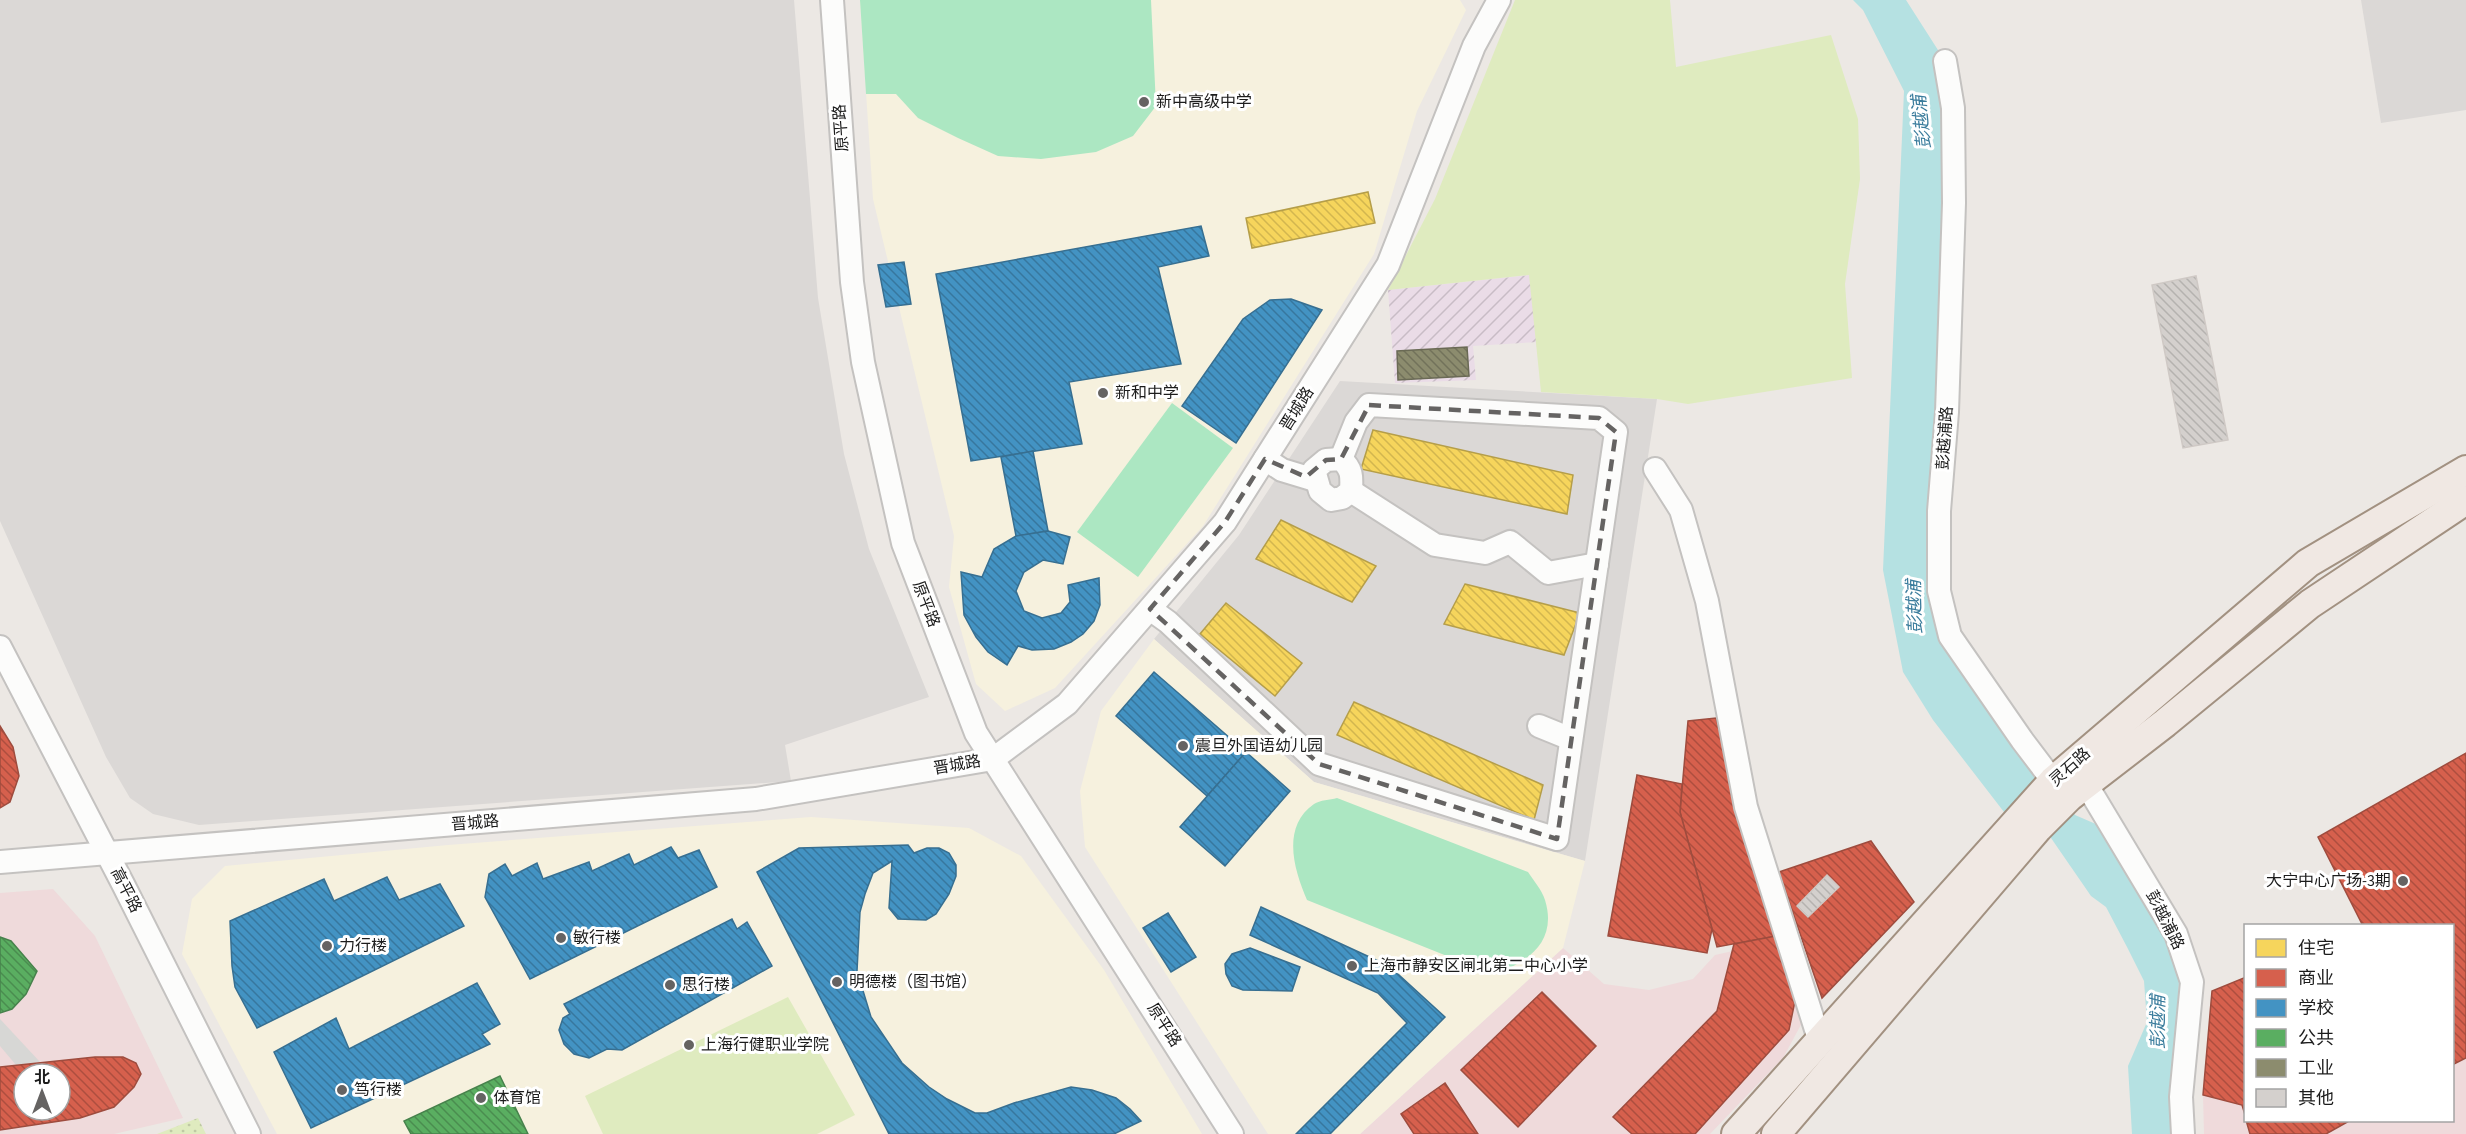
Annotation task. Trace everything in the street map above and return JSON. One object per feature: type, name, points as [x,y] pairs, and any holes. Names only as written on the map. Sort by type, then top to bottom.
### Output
[{"type":"main road","name":"灵石路","points":[[1736,1134],[1820,1040],[2068,784],[2308,563],[2466,470]]},
{"type":"main road","name":"灵石路","points":[[2068,784],[2165,723],[2310,604],[2466,500]]},
{"type":"main road","name":"灵石路","points":[[1776,1134],[2012,841]]},
{"type":"street","name":"原平路","points":[[832,0],[851,271],[863,362],[903,543],[976,733],[1232,1134]]},
{"type":"street","name":"晋城路","points":[[0,862],[756,799],[993,759],[1067,704],[1225,522],[1389,265],[1474,46],[1499,0]]},
{"type":"street","name":"彭越浦路","points":[[1945,61],[1953,108],[1954,203],[1947,412],[1940,511],[1939,591],[1950,636],[2022,740],[2068,784],[2176,934],[2192,982],[2181,1097],[2183,1134]]},
{"type":"street","points":[[1150,609],[1276,711],[1319,764],[1557,840],[1616,432],[1599,418],[1369,405],[1356,422],[1341,459]]},
{"type":"street","points":[[1265,459],[1281,470],[1315,480]]},
{"type":"street","points":[[1341,459],[1350,467],[1351,491],[1342,498],[1331,500],[1320,491],[1314,470],[1326,460],[1341,459]]},
{"type":"street","points":[[1655,469],[1681,510],[1707,601],[1746,807],[1820,1040]]},
{"type":"street","points":[[1351,491],[1435,545],[1485,553],[1510,542],[1548,573],[1597,564]]},
{"type":"street","name":"高平路","points":[[0,647],[108,854],[249,1134]]},
{"type":"street","points":[[1539,726],[1571,739]]},
{"type":"highlighted area","points":[[1369,405],[1599,418],[1616,432],[1557,839],[1319,764],[1150,609],[1225,522],[1265,459],[1306,477],[1326,460],[1341,459]]},
{"type":"shaded area","points":[[0,0],[794,0],[818,298],[844,454],[869,549],[929,697],[785,745],[791,781],[199,825],[153,814],[130,798],[106,757],[0,521]]},
{"type":"shaded area","name":"新和中学","points":[[860,0],[1460,0],[1466,10],[1417,111],[1374,254],[1203,526],[1055,688],[1005,711],[976,684],[949,587],[954,536],[873,199]]},
{"type":"shaded area","points":[[2361,0],[2466,0],[2466,110],[2381,123]]},
{"type":"shaded area","points":[[1530,275],[1538,342],[1473,346],[1476,380],[1395,383],[1388,290]]},
{"type":"shaded area","points":[[1340,381],[1657,399],[1585,861],[1314,782],[1154,639],[1239,535]]},
{"type":"shaded area","name":"上海市静安区闸北第二中心小学","points":[[1154,639],[1314,782],[1585,861],[1563,948],[1360,1134],[1268,1134],[1085,847],[1080,791],[1101,711]]},
{"type":"shaded area","name":"上海行健职业学院","points":[[811,817],[969,828],[1021,856],[1104,970],[1202,1134],[277,1134],[182,954],[192,899],[225,866],[448,845]]},
{"type":"shaded area","points":[[53,889],[95,936],[183,1118],[114,1134],[0,1134],[0,893]]},
{"type":"shaded area","points":[[1782,940],[1803,1021],[1783,1058],[1710,1134],[1360,1134],[1563,948],[1604,984],[1649,990],[1693,979],[1715,955]]},
{"type":"shaded area","points":[[2466,1058],[2466,1134],[2326,1134],[2349,1122],[2454,1122],[2454,1064]]},
{"type":"shaded area","points":[[2203,1095],[2242,1105],[2244,1122],[2247,1122],[2250,1134],[2204,1134]]},
{"type":"green space","points":[[860,0],[1151,0],[1156,106],[1133,136],[1096,152],[1041,159],[998,156],[918,118],[896,94],[866,94]]},
{"type":"green space","points":[[1515,0],[1670,0],[1676,67],[1831,35],[1858,119],[1860,179],[1845,284],[1852,378],[1688,404],[1657,399],[1541,392],[1529,275],[1388,290],[1435,199]]},
{"type":"green space","points":[[1172,403],[1233,448],[1138,577],[1077,532]]},
{"type":"green space","points":[[1337,798],[1528,872],[1544,896],[1548,915],[1547,928],[1536,949],[1517,964],[1492,974],[1307,900],[1298,876],[1293,849],[1297,824],[1314,804]]},
{"type":"green space","points":[[788,997],[855,1115],[817,1134],[603,1134],[585,1096]]},
{"type":"green space","points":[[198,1118],[206,1134],[157,1134]]},
{"type":"water","name":"彭越浦","points":[[1853,0],[1906,0],[1945,61],[1950,636],[2075,815],[2105,828],[2180,963],[2173,1090],[2176,1134],[2132,1134],[2128,1066],[2147,1022],[2144,981],[2106,907],[2091,896],[2051,838],[2004,812],[1933,720],[1903,672],[1883,570],[1904,91],[1863,10]]},
{"type":"pier","points":[[0,1019],[40,1062],[13,1062],[0,1046]]},
{"type":"building: 住宅","points":[[1368,192],[1375,223],[1252,248],[1246,218]]},
{"type":"building: 住宅","points":[[1373,430],[1573,475],[1567,514],[1361,469]]},
{"type":"building: 住宅","points":[[1281,520],[1376,566],[1352,602],[1256,559]]},
{"type":"building: 住宅","points":[[1465,584],[1580,613],[1564,655],[1444,624]]},
{"type":"building: 住宅","points":[[1226,603],[1302,663],[1275,696],[1200,634]]},
{"type":"building: 住宅","points":[[1354,702],[1543,785],[1534,820],[1337,735]]},
{"type":"building: 商业","points":[[1716,718],[1776,936],[1717,947],[1680,812],[1688,721]]},
{"type":"building: 商业","points":[[0,726],[13,747],[19,776],[10,802],[0,808]]},
{"type":"building: 商业","name":"大宁中心广场-3期","points":[[2466,753],[2466,1058],[2454,1064],[2454,924],[2362,924],[2318,837]]},
{"type":"building: 商业","points":[[1637,775],[1682,784],[1680,812],[1712,929],[1707,953],[1608,936]]},
{"type":"building: 商业","points":[[1871,841],[1914,902],[1822,998],[1779,872]]},
{"type":"building: 商业","points":[[1776,936],[1795,1001],[1789,1030],[1695,1134],[1632,1134],[1613,1117],[1717,1011],[1734,944]]},
{"type":"building: 商业","points":[[2244,978],[2244,1112],[2242,1105],[2203,1095],[2212,991]]},
{"type":"building: 商业","points":[[1542,992],[1596,1046],[1518,1127],[1461,1070]]},
{"type":"building: 商业","points":[[95,1057],[123,1057],[136,1063],[141,1074],[134,1087],[114,1107],[72,1119],[72,1062],[48,1062]]},
{"type":"building: 商业","points":[[12,1066],[12,1122],[53,1122],[0,1130],[0,1067]]},
{"type":"building: 商业","points":[[1445,1083],[1478,1134],[1414,1134],[1401,1114]]},
{"type":"building: 商业","points":[[2247,1122],[2347,1122],[2326,1134],[2250,1134]]},
{"type":"building: 学校","points":[[1201,226],[1209,256],[1158,267],[1181,364],[1069,382],[1082,444],[971,461],[936,274]]},
{"type":"building: 学校","points":[[904,262],[911,304],[886,307],[878,265]]},
{"type":"building: 学校","points":[[1291,299],[1322,310],[1236,443],[1182,406],[1243,319],[1270,300]]},
{"type":"building: 学校","points":[[1033,451],[1048,531],[1016,536],[1001,457]]},
{"type":"building: 学校","points":[[1048,531],[1070,537],[1063,564],[1043,560],[1024,572],[1016,591],[1024,611],[1042,618],[1061,613],[1070,602],[1068,585],[1099,578],[1100,605],[1094,621],[1083,634],[1071,642],[1054,649],[1032,650],[1018,646],[1007,665],[988,652],[976,637],[964,615],[961,572],[982,577],[994,549],[1016,536]]},
{"type":"building: 学校","points":[[1154,672],[1246,752],[1207,796],[1116,716]]},
{"type":"building: 学校","points":[[1246,752],[1290,791],[1225,866],[1180,827]]},
{"type":"building: 学校","name":"明德楼（图书馆）","points":[[908,845],[914,853],[927,848],[939,848],[949,853],[956,865],[956,876],[949,894],[936,914],[926,920],[898,919],[889,908],[892,861],[873,873],[865,894],[860,912],[857,971],[871,1017],[902,1063],[929,1087],[975,1113],[987,1113],[1071,1087],[1092,1090],[1116,1098],[1141,1121],[1114,1134],[889,1134],[757,872],[799,848]]},
{"type":"building: 学校","name":"敏行楼","points":[[671,847],[678,858],[699,850],[717,887],[530,979],[485,897],[489,874],[505,864],[512,876],[537,863],[543,879],[589,862],[592,871],[629,854],[634,865]]},
{"type":"building: 学校","name":"力行楼","points":[[387,877],[399,900],[440,884],[464,926],[257,1028],[235,987],[230,921],[324,879],[334,901]]},
{"type":"building: 学校","points":[[1261,907],[1389,966],[1445,1017],[1330,1134],[1296,1134],[1407,1023],[1378,993],[1250,935]]},
{"type":"building: 学校","points":[[1168,913],[1196,957],[1171,972],[1143,928]]},
{"type":"building: 学校","name":"思行楼","points":[[732,919],[737,929],[747,922],[772,966],[622,1050],[607,1049],[589,1058],[574,1054],[564,1044],[559,1030],[563,1018],[570,1014],[564,1004]]},
{"type":"building: 学校","points":[[1250,948],[1300,967],[1292,991],[1243,990],[1232,986],[1226,974],[1225,964],[1232,954]]},
{"type":"building: 学校","name":"笃行楼","points":[[477,983],[500,1024],[482,1034],[490,1044],[311,1128],[274,1052],[336,1018],[349,1049]]},
{"type":"building: 公共","points":[[0,937],[11,941],[37,971],[26,994],[12,1009],[0,1013]]},
{"type":"building: 公共","name":"体育馆","points":[[500,1076],[528,1134],[411,1134],[404,1121]]},
{"type":"building: 工业","points":[[1467,347],[1469,376],[1398,380],[1397,351]]},
{"type":"building: 其他","points":[[2196,276],[2228,440],[2183,448],[2152,285]]},
{"type":"building: 其他","points":[[1827,875],[1839,887],[1808,917],[1797,906]]},
{"type":"place","name":"新中高级中学","points":[[1144,102]]},
{"type":"place","name":"新和中学","points":[[1103,393]]},
{"type":"place","name":"震旦外国语幼儿园","points":[[1183,746]]},
{"type":"place","name":"大宁中心广场-3期","points":[[2403,881]]},
{"type":"place","name":"敏行楼","points":[[561,938]]},
{"type":"place","name":"力行楼","points":[[327,946]]},
{"type":"place","name":"上海市静安区闸北第二中心小学","points":[[1352,966]]},
{"type":"place","name":"明德楼（图书馆）","points":[[837,982]]},
{"type":"place","name":"思行楼","points":[[670,985]]},
{"type":"place","name":"上海行健职业学院","points":[[689,1045]]},
{"type":"place","name":"笃行楼","points":[[342,1090]]},
{"type":"place","name":"体育馆","points":[[481,1098]]}]
